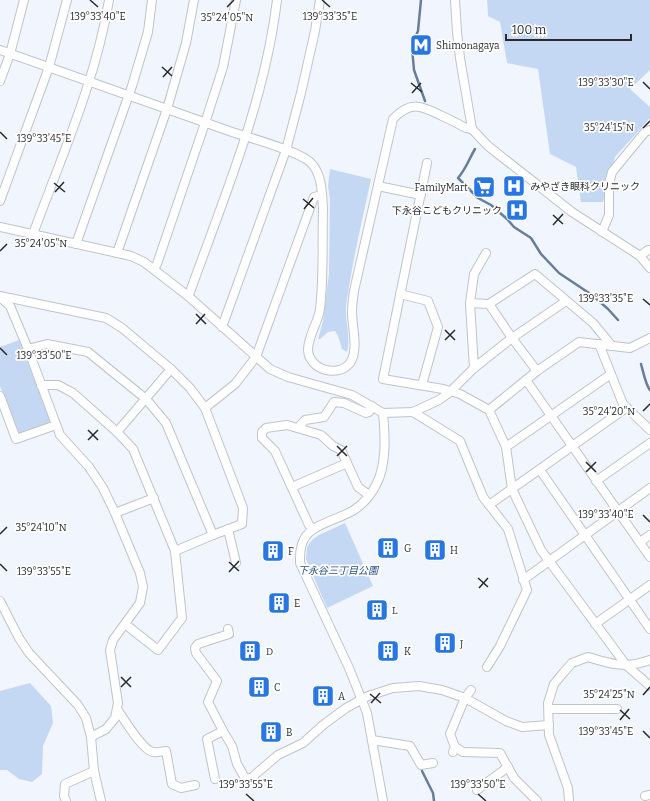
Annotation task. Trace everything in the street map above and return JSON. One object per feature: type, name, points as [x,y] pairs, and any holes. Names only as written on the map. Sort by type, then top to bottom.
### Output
[{"type":"street","points":[[0,81],[10,54],[24,0]]},
{"type":"street","points":[[0,201],[48,67],[67,0]]},
{"type":"street","points":[[33,234],[89,82],[105,25],[109,0]]},
{"type":"street","points":[[76,244],[129,95],[148,32],[152,0]]},
{"type":"street","points":[[117,253],[167,110],[186,43],[194,0]]},
{"type":"street","points":[[154,269],[157,264],[223,67],[236,0]]},
{"type":"street","points":[[188,296],[246,137],[273,29],[277,0]]},
{"type":"street","points":[[222,327],[286,150],[303,85],[320,0]]},
{"type":"street","points":[[455,0],[459,52],[472,129],[488,146],[572,212],[640,256],[650,268]]},
{"type":"street","points":[[0,50],[129,95],[167,110],[286,150],[310,161],[317,170],[323,208],[321,295],[319,312],[309,341],[308,352],[313,362],[320,368],[330,371],[341,369],[349,363],[354,355],[355,345],[352,311],[354,291],[392,119],[400,110],[411,106],[418,106],[426,108],[466,128],[472,129]]},
{"type":"street","points":[[602,232],[609,215],[609,184],[612,172],[645,132],[650,130]]},
{"type":"street","points":[[427,163],[383,379],[422,385],[460,394],[489,410],[506,447],[512,489],[541,550],[626,664],[650,686]]},
{"type":"street","points":[[378,186],[421,195]]},
{"type":"street","points":[[205,408],[235,384],[256,357],[314,197],[322,195]]},
{"type":"street","points":[[0,227],[131,256],[144,262],[188,296],[270,369],[288,377],[352,395],[383,413],[413,412],[439,400],[450,392],[474,368],[512,338],[566,301]]},
{"type":"street","points":[[640,256],[650,250]]},
{"type":"street","points":[[474,368],[470,303],[474,274],[486,253]]},
{"type":"street","points":[[470,303],[489,304],[535,274],[593,323],[612,346]]},
{"type":"street","points":[[400,294],[428,301],[438,326],[422,385]]},
{"type":"street","points":[[0,297],[10,306],[28,349],[60,435],[89,466],[103,488],[140,573],[143,587],[140,603],[113,640],[110,650],[118,703],[114,718],[106,729],[91,737]]},
{"type":"street","points":[[0,297],[106,318],[122,328],[171,369],[190,388],[205,408],[243,508],[242,524],[175,551]]},
{"type":"street","points":[[489,304],[537,371]]},
{"type":"street","points":[[489,410],[537,371],[579,342],[630,348],[650,338]]},
{"type":"street","points":[[28,349],[47,344],[88,352],[146,399],[166,423],[213,535]]},
{"type":"street","points":[[599,344],[623,404],[650,430]]},
{"type":"street","points":[[117,432],[171,369]]},
{"type":"street","points":[[506,447],[611,374]]},
{"type":"street","points":[[526,380],[650,557]]},
{"type":"street","points":[[41,385],[58,385],[73,393],[117,432],[133,449],[175,551],[182,618],[158,650],[124,624]]},
{"type":"street","points":[[0,396],[3,410],[16,439],[56,425]]},
{"type":"street","points":[[298,428],[305,420],[324,417],[334,402],[344,403],[366,413],[369,412],[372,406]]},
{"type":"street","points":[[489,505],[626,408]]},
{"type":"street","points":[[413,412],[460,441],[483,497],[508,529],[527,590],[500,646],[487,667]]},
{"type":"street","points":[[383,413],[385,439],[381,473],[376,485],[363,503],[353,510],[314,529],[305,538],[300,550],[300,563],[349,668],[367,713],[383,801]]},
{"type":"street","points":[[314,529],[309,525],[275,451],[262,438],[262,432],[266,428],[287,425],[321,435],[333,446],[341,450],[358,487],[369,495]]},
{"type":"street","points":[[596,481],[650,444]]},
{"type":"street","points":[[292,488],[347,463]]},
{"type":"street","points":[[540,470],[650,629]]},
{"type":"street","points":[[523,580],[650,488]]},
{"type":"street","points":[[115,513],[154,498]]},
{"type":"street","points":[[228,529],[236,563]]},
{"type":"street","points":[[640,542],[650,535]]},
{"type":"street","points":[[595,624],[650,585]]},
{"type":"street","points":[[0,601],[19,638],[29,653],[82,712],[89,726],[94,770],[101,801]]},
{"type":"street","points":[[228,629],[229,634],[198,644],[195,648],[196,653],[217,681],[208,702],[222,731],[232,746],[237,764],[245,778],[251,778],[278,755],[303,743],[323,725],[346,708],[368,696],[393,688],[419,686],[442,690],[465,698],[506,721],[522,726],[549,725]]},
{"type":"street","points":[[569,801],[568,788],[549,735],[548,703],[554,684],[572,663],[588,657],[614,665],[639,664],[650,660]]},
{"type":"street","points":[[471,690],[465,698],[450,734],[454,750],[464,752],[500,753],[514,778],[537,801]]},
{"type":"street","points":[[117,709],[147,749],[153,752],[166,751],[172,784],[181,788],[195,785]]},
{"type":"street","points":[[549,709],[617,709]]},
{"type":"street","points":[[215,780],[207,738],[222,731]]},
{"type":"street","points":[[372,740],[410,746],[420,765],[433,763]]},
{"type":"street","points":[[477,790],[508,767]]},
{"type":"street","points":[[66,801],[64,796],[65,784],[94,770]]},
{"type":"green space","points":[[487,0],[650,0],[650,70],[630,89],[650,107],[650,118],[615,157],[603,202],[581,202],[576,167],[550,154],[538,69],[507,63],[500,22],[488,16]]},
{"type":"green space","points":[[330,169],[371,179],[348,290],[346,306],[348,341],[347,352],[342,349],[335,331],[328,332],[318,339],[323,321],[329,273],[330,200],[328,186]]},
{"type":"green space","points":[[19,340],[51,422],[18,434],[0,386],[0,347]]},
{"type":"green space","name":"下永谷三丁目公園","points":[[345,523],[373,586],[327,608],[306,559],[307,547],[312,540],[319,535]]},
{"type":"green space","points":[[30,683],[51,706],[53,723],[43,746],[42,774],[32,782],[19,779],[7,770],[0,770],[0,691]]},
{"type":"waterway","points":[[421,0],[418,31],[412,48],[414,70],[425,101]]},
{"type":"waterway","points":[[475,149],[458,178],[478,198],[491,205],[514,227],[531,238],[541,254],[559,273],[592,295],[618,320]]},
{"type":"waterway","points":[[641,364],[650,390]]},
{"type":"waterway","points":[[422,771],[433,793],[434,801]]},
{"type":"place","name":"Shimonagaya","points":[[421,45]]},
{"type":"place","name":"みやざき眼科クリニック","points":[[514,186]]},
{"type":"place","name":"FamilyMart","points":[[484,187]]},
{"type":"place","name":"下永谷こどもクリニック","points":[[517,210]]},
{"type":"place","name":"G","points":[[388,548]]},
{"type":"place","name":"H","points":[[435,550]]},
{"type":"place","name":"F","points":[[273,551]]},
{"type":"place","name":"E","points":[[279,603]]},
{"type":"place","name":"L","points":[[377,610]]},
{"type":"place","name":"J","points":[[445,643]]},
{"type":"place","name":"D","points":[[250,651]]},
{"type":"place","name":"K","points":[[388,651]]},
{"type":"place","name":"C","points":[[259,687]]},
{"type":"place","name":"A","points":[[323,696]]},
{"type":"place","name":"B","points":[[271,732]]}]
